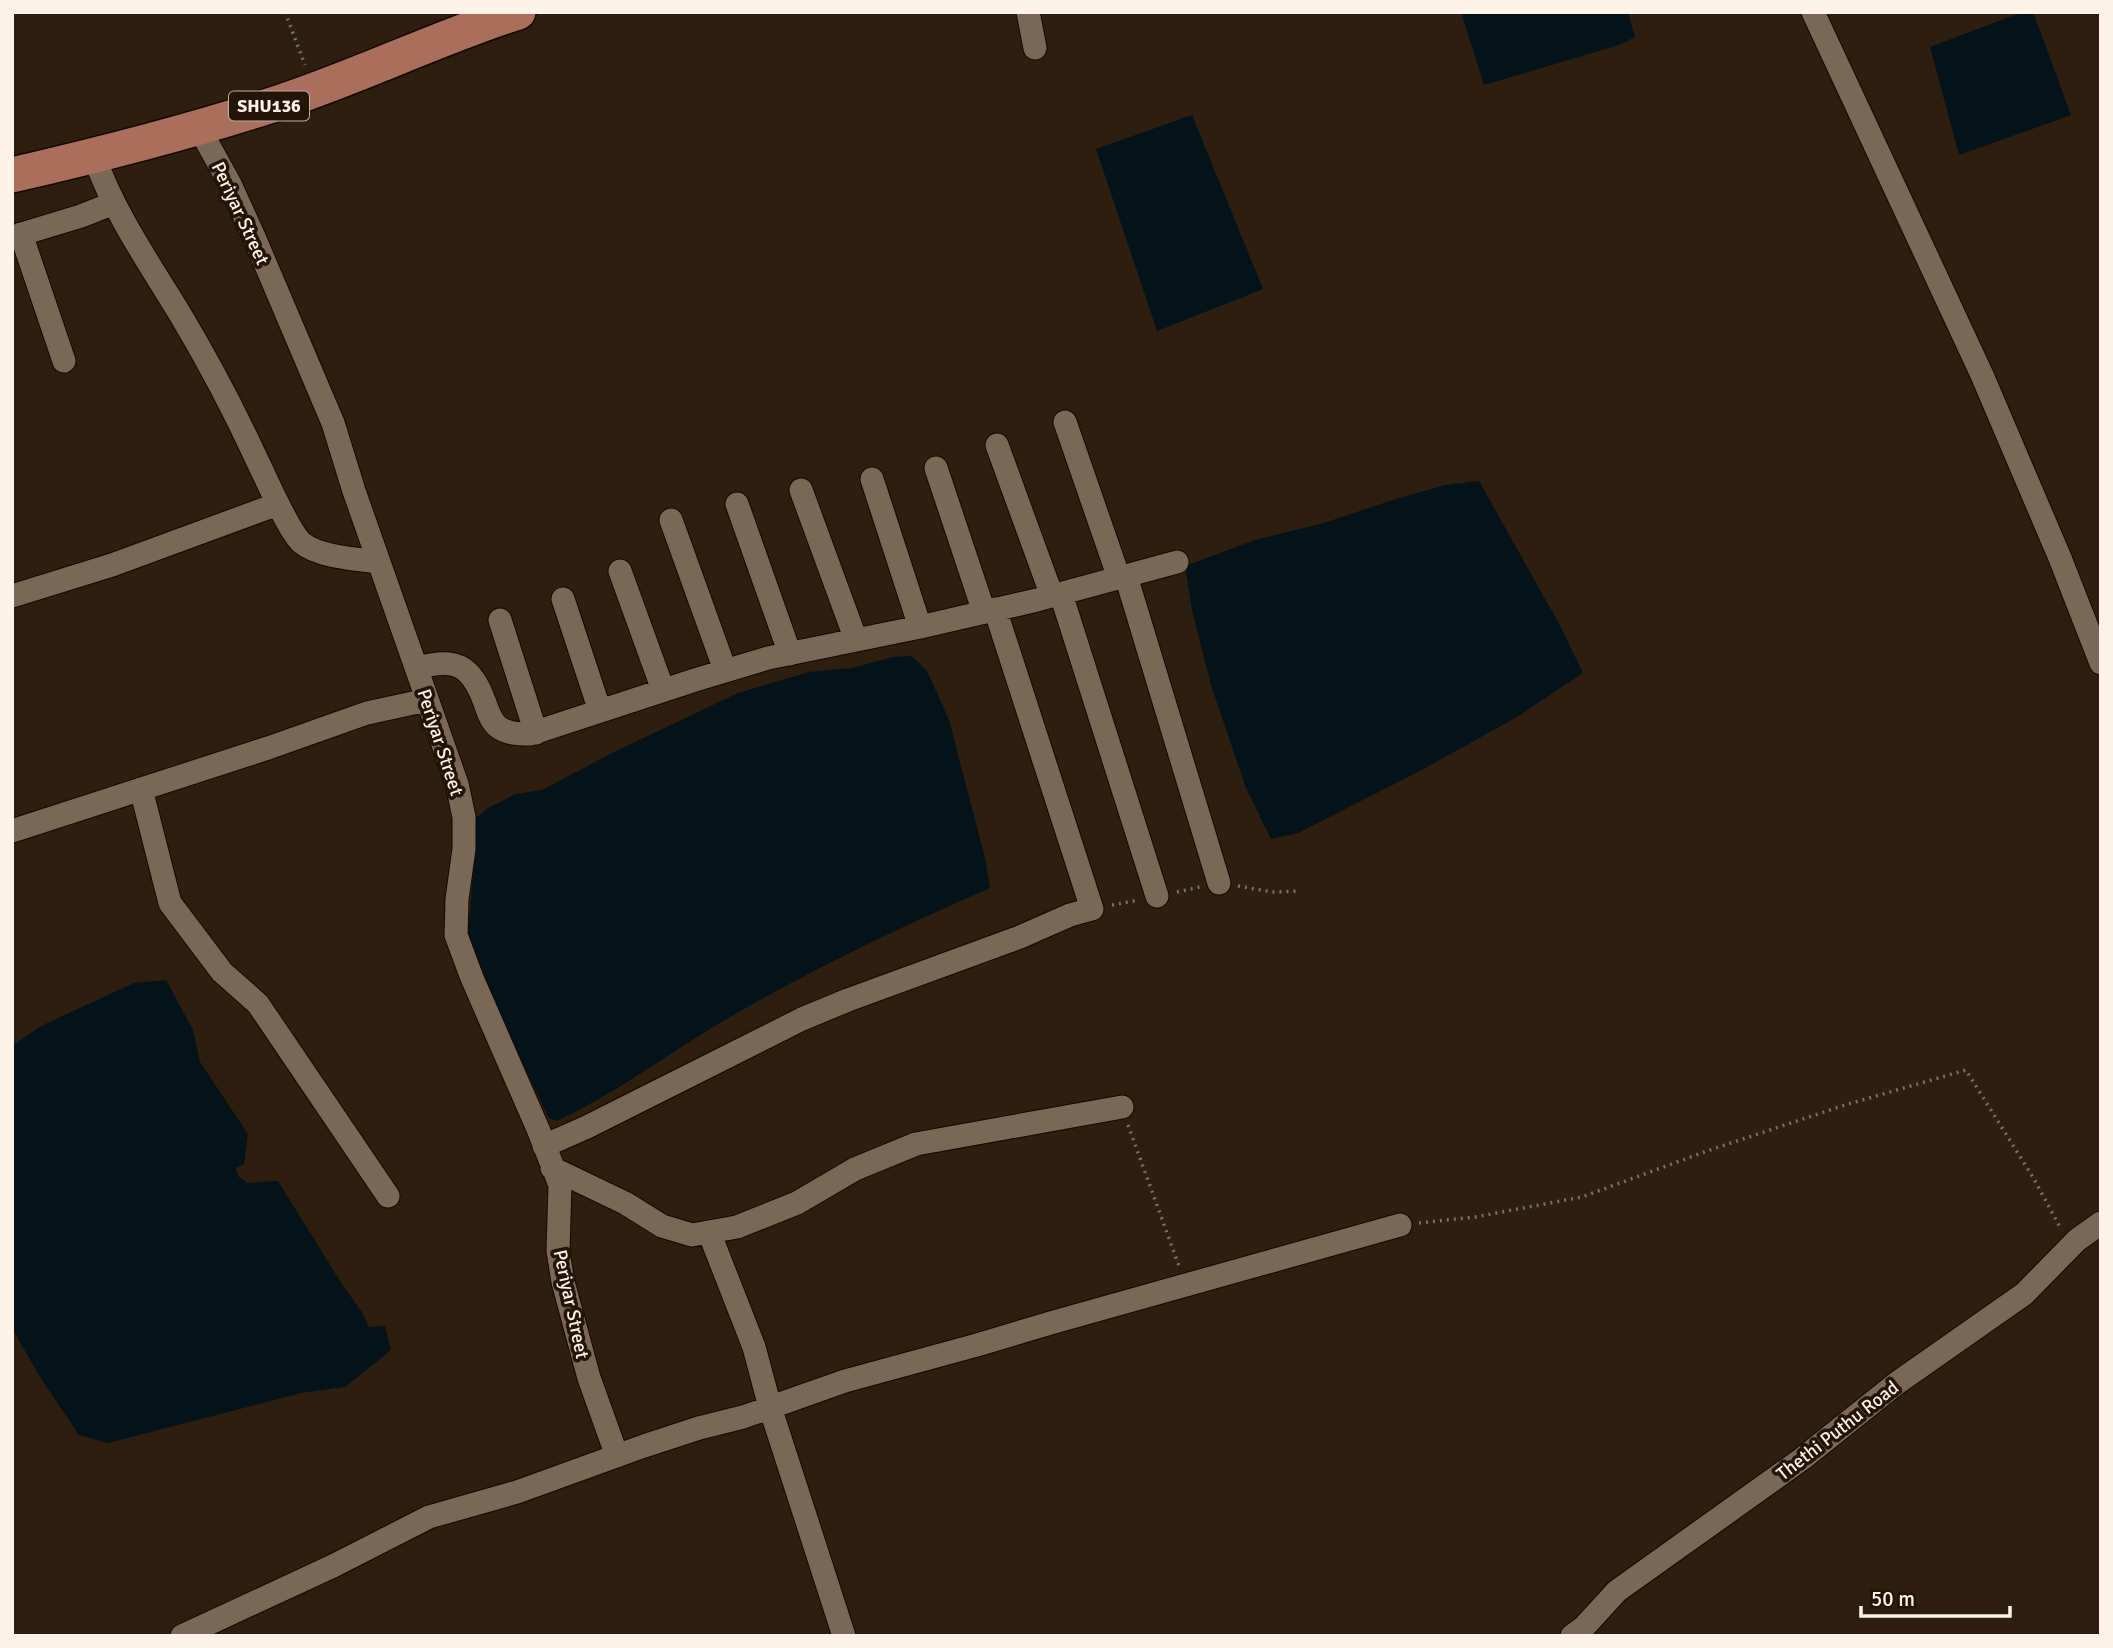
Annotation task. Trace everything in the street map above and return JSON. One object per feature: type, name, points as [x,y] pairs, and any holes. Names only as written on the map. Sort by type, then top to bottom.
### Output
[{"type":"main road","name":"SHU136","points":[[12,175],[94,156],[270,105],[384,64],[471,27],[518,12]]},
{"type":"street","points":[[1028,12],[1035,48]]},
{"type":"street","points":[[1813,12],[1982,375],[2060,558],[2101,663]]},
{"type":"street","name":"Periyar Street","points":[[198,126],[235,195],[332,424],[457,784],[464,817],[464,849],[457,899],[456,934],[560,1185],[558,1251],[563,1282],[589,1378],[617,1456]]},
{"type":"street","points":[[94,156],[114,203],[239,421],[278,504],[300,542],[317,552],[379,562]]},
{"type":"street","points":[[64,361],[16,235],[81,216],[114,203]]},
{"type":"street","points":[[1065,422],[1122,577],[1219,883]]},
{"type":"street","points":[[997,445],[1057,595],[1157,896]]},
{"type":"street","points":[[544,1146],[802,1019],[1020,937],[1070,915],[1092,909],[990,611],[936,468]]},
{"type":"street","points":[[872,479],[920,627]]},
{"type":"street","points":[[801,490],[856,640]]},
{"type":"street","points":[[12,596],[112,565],[278,504]]},
{"type":"street","points":[[737,504],[790,654]]},
{"type":"street","points":[[671,520],[725,670]]},
{"type":"street","points":[[417,668],[443,662],[459,665],[474,681],[498,727],[515,733],[536,733],[725,670],[1057,595],[1177,562]]},
{"type":"street","points":[[620,571],[663,690]]},
{"type":"street","points":[[563,599],[600,711]]},
{"type":"street","points":[[500,620],[536,733]]},
{"type":"street","points":[[12,831],[367,713],[427,700]]},
{"type":"street","points":[[141,789],[170,904],[222,972],[258,1004],[388,1196]]},
{"type":"street","points":[[552,1168],[625,1203],[662,1226],[692,1235],[737,1227],[797,1203],[855,1169],[916,1144],[1122,1107]]},
{"type":"street","name":"Thethi Puthu Road","points":[[1572,1636],[1584,1627],[1617,1591],[1802,1459],[1897,1383],[2024,1294],[2071,1247],[2101,1223]]},
{"type":"street","points":[[182,1636],[333,1566],[429,1517],[517,1492],[699,1428],[743,1417],[845,1381],[1399,1225]]},
{"type":"street","points":[[709,1232],[754,1348],[770,1407],[844,1636]]},
{"type":"path","points":[[285,12],[312,90]]},
{"type":"path","points":[[1092,909],[1219,883],[1272,892],[1299,891]]},
{"type":"path","points":[[1399,1225],[1475,1217],[1582,1197],[1845,1105],[1966,1070],[2034,1179],[2071,1247]]},
{"type":"path","points":[[1122,1107],[1185,1285]]},
{"type":"shaded area","points":[[1461,12],[1628,12],[1635,37],[1619,45],[1484,85]]},
{"type":"shaded area","points":[[2023,12],[2033,12],[2071,115],[1959,155],[1930,47]]},
{"type":"shaded area","points":[[1192,115],[1263,289],[1157,331],[1096,149]]},
{"type":"shaded area","points":[[1479,481],[1558,622],[1583,673],[1517,717],[1418,772],[1298,833],[1271,839],[1246,788],[1211,685],[1192,610],[1185,566],[1255,540],[1324,523],[1396,499],[1445,485]]},
{"type":"shaded area","points":[[912,656],[927,671],[949,720],[985,858],[990,888],[818,969],[718,1024],[599,1099],[557,1121],[549,1118],[505,1028],[468,940],[475,819],[488,808],[516,794],[542,790],[614,752],[738,693],[809,672],[852,668],[893,657]]},
{"type":"shaded area","points":[[166,980],[193,1030],[200,1062],[248,1134],[244,1164],[236,1168],[238,1176],[247,1183],[278,1181],[369,1327],[385,1326],[391,1350],[345,1387],[301,1393],[108,1443],[79,1435],[38,1374],[12,1328],[12,1046],[41,1026],[134,983]]}]
